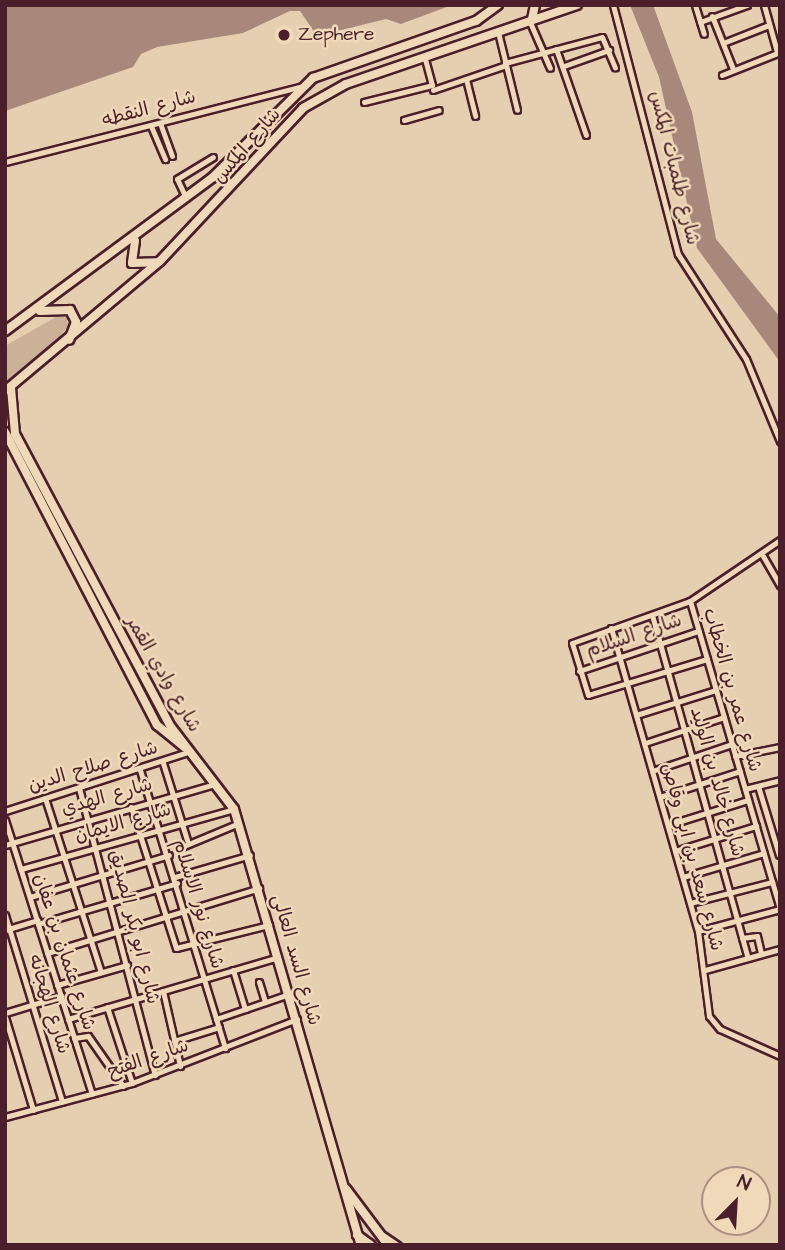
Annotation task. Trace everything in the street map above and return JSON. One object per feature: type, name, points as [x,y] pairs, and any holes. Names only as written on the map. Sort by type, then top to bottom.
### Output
[{"type":"main road","name":"شارع المكس","points":[[5,331],[136,238],[186,198],[300,87],[340,63],[476,21],[498,5]]},
{"type":"main road","points":[[531,20],[535,5]]},
{"type":"main road","name":"شارع المكس","points":[[8,390],[66,346],[160,261],[293,115],[335,89],[567,6],[578,5]]},
{"type":"main road","points":[[136,238],[132,263],[160,261]]},
{"type":"main road","points":[[35,312],[70,310],[76,321],[66,346]]},
{"type":"main road","name":"شارع وادي القمر","points":[[8,390],[15,434],[167,720],[191,751]]},
{"type":"main road","name":"شارع وادي القمر","points":[[5,432],[157,724],[191,751]]},
{"type":"main road","name":"شارع السد العالى","points":[[191,751],[218,783],[239,823],[361,1245]]},
{"type":"main road","points":[[346,1189],[388,1245]]},
{"type":"main road","points":[[357,1235],[371,1245]]},
{"type":"street","name":"شارع طلمبات المكس","points":[[613,5],[678,254],[746,359],[780,442]]},
{"type":"street","points":[[695,5],[704,34]]},
{"type":"street","points":[[700,22],[747,5]]},
{"type":"street","points":[[722,75],[778,52],[764,5]]},
{"type":"street","points":[[712,16],[733,69]]},
{"type":"street","points":[[531,20],[550,68]]},
{"type":"street","points":[[723,43],[769,25]]},
{"type":"street","points":[[498,32],[517,110]]},
{"type":"street","points":[[364,102],[466,79],[556,49],[605,39],[615,66]]},
{"type":"street","points":[[556,49],[586,135]]},
{"type":"street","points":[[564,66],[609,50]]},
{"type":"street","points":[[424,56],[433,87]]},
{"type":"street","points":[[466,79],[475,116]]},
{"type":"street","name":"شارع النقطه","points":[[5,162],[300,87]]},
{"type":"street","points":[[404,120],[439,110]]},
{"type":"street","points":[[160,123],[172,156]]},
{"type":"street","points":[[151,126],[165,159]]},
{"type":"street","points":[[186,198],[177,179],[213,158]]},
{"type":"street","points":[[707,659],[590,695],[579,671],[575,640],[690,601],[763,555],[780,540]]},
{"type":"street","points":[[763,555],[780,584]]},
{"type":"street","name":"شارع عمر بن الخطاب","points":[[690,601],[780,908]]},
{"type":"street","name":"شارع خالد بن الوليد","points":[[652,615],[718,838],[748,958]]},
{"type":"street","name":"شارع سعد بن ابى وقاص","points":[[611,628],[698,931],[714,1023],[780,1056]]},
{"type":"street","name":"شارع السلام","points":[[579,671],[698,631]]},
{"type":"street","points":[[636,715],[716,690]]},
{"type":"street","points":[[645,743],[724,717]]},
{"type":"street","points":[[652,771],[732,744]]},
{"type":"street","points":[[735,756],[780,747]]},
{"type":"street","name":"شارع صلاح الدين","points":[[5,811],[163,763],[191,751]]},
{"type":"street","points":[[163,763],[187,840]]},
{"type":"street","name":"شارع نور الاسلام","points":[[140,770],[158,830],[169,855],[225,1048]]},
{"type":"street","points":[[660,797],[740,771]]},
{"type":"street","points":[[745,789],[780,780]]},
{"type":"street","name":"شارع الهدي","points":[[5,845],[218,783]]},
{"type":"street","points":[[683,877],[724,865],[779,855],[776,834],[758,786]]},
{"type":"street","name":"شارع ابو بكر الصديق","points":[[79,788],[106,874],[155,1076]]},
{"type":"street","points":[[45,798],[66,856],[101,972]]},
{"type":"street","points":[[668,825],[748,800]]},
{"type":"street","points":[[131,807],[174,946],[195,945],[269,925]]},
{"type":"street","name":"شارع الايمان","points":[[21,869],[234,809]]},
{"type":"street","name":"شارع عثمان بن عفان","points":[[5,820],[92,1094]]},
{"type":"street","points":[[179,848],[187,840],[239,823]]},
{"type":"street","points":[[675,851],[756,826]]},
{"type":"street","points":[[30,897],[169,855]]},
{"type":"street","points":[[7,930],[156,889],[250,855]]},
{"type":"street","points":[[690,903],[772,882]]},
{"type":"street","points":[[47,953],[259,888]]},
{"type":"street","points":[[698,931],[780,908]]},
{"type":"street","name":"شارع الهجانه","points":[[5,915],[7,930],[62,1102]]},
{"type":"street","points":[[742,938],[757,936],[761,954]]},
{"type":"street","points":[[705,970],[780,949]]},
{"type":"street","points":[[68,1019],[278,957]]},
{"type":"street","points":[[57,985],[127,965]]},
{"type":"street","points":[[233,971],[246,1009]]},
{"type":"street","points":[[259,982],[265,1002]]},
{"type":"street","points":[[163,991],[180,1066]]},
{"type":"street","points":[[216,1019],[289,994]]},
{"type":"street","points":[[33,1110],[5,1015],[61,996]]},
{"type":"street","points":[[107,1007],[132,1083]]},
{"type":"street","name":"شارع الفتح","points":[[5,1117],[155,1076],[297,1019]]},
{"type":"street","points":[[174,1041],[219,1027]]},
{"type":"street","points":[[74,1038],[87,1035],[116,1069],[123,1086]]},
{"type":"street","points":[[116,1069],[127,1066]]},
{"type":"street","points":[[380,1234],[398,1245]]},
{"type":"shaded area","points":[[5,5],[452,5],[401,24],[386,19],[317,36],[300,11],[290,11],[243,33],[157,47],[141,54],[133,67],[5,111]]},
{"type":"shaded area","points":[[630,5],[653,5],[692,112],[716,239],[780,317],[780,362],[697,248],[659,77]]},
{"type":"shaded area","points":[[56,317],[67,317],[68,326],[46,354],[5,384],[5,346]]},
{"type":"place","name":"Zephere","points":[[284,35]]}]
